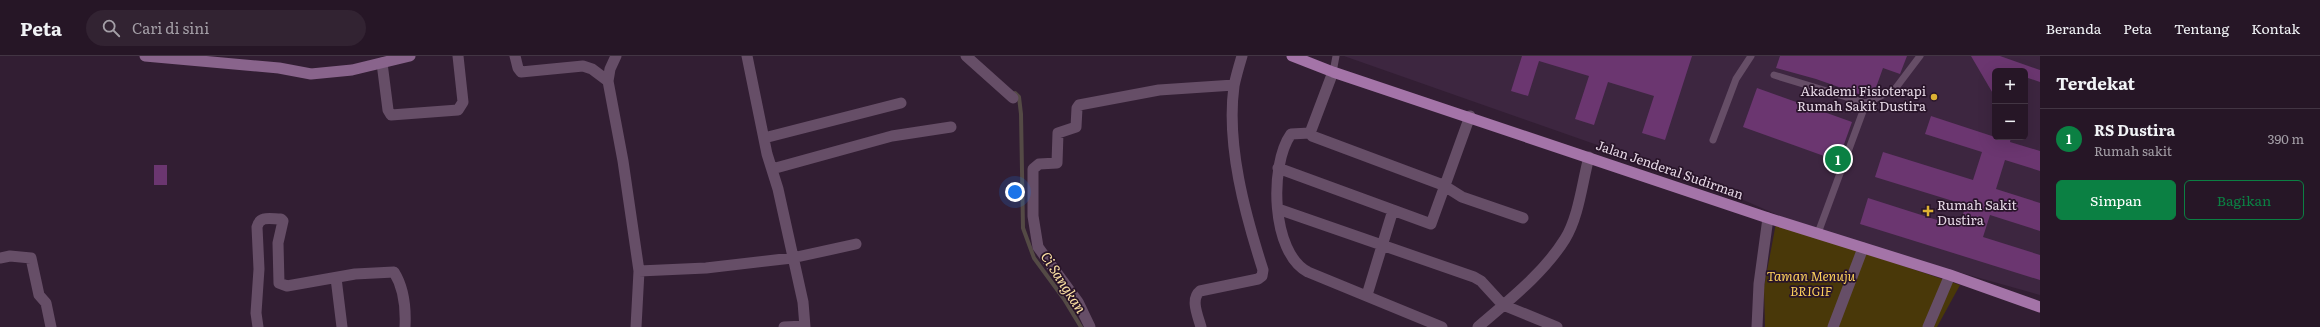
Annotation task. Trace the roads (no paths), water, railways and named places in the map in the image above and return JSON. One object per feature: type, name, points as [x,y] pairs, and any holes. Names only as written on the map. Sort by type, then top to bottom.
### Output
[{"type":"main road","points":[[145,56],[272,67],[311,74],[352,70],[410,56]]},
{"type":"main road","name":"Jalan Jenderal Sudirman","points":[[1292,56],[1332,72],[1470,116],[1768,218],[1950,275],[2040,307]]},
{"type":"street","points":[[382,63],[388,110],[392,115],[422,114],[458,110],[461,107],[463,102],[458,56]]},
{"type":"street","points":[[514,56],[521,72],[583,66],[592,69],[608,81]]},
{"type":"street","points":[[616,56],[610,69],[608,81],[623,161],[639,271],[636,327]]},
{"type":"street","points":[[748,56],[764,138],[803,302],[805,327],[784,327]]},
{"type":"street","points":[[966,56],[1013,98]]},
{"type":"street","points":[[1201,327],[1194,300],[1200,291],[1258,279],[1262,276],[1264,270],[1246,217],[1239,182],[1233,112],[1234,85],[1242,56]]},
{"type":"street","points":[[1310,133],[1332,72]]},
{"type":"street","points":[[1090,327],[1078,302],[1038,247],[1033,216],[1033,169],[1039,164],[1057,163],[1058,133],[1075,127],[1079,105],[1152,91],[1234,85]]},
{"type":"street","points":[[764,138],[901,103]]},
{"type":"street","points":[[1278,168],[1431,224],[1443,185],[1470,116]]},
{"type":"street","points":[[772,169],[892,136],[951,127]]},
{"type":"street","points":[[1442,327],[1298,267],[1286,246],[1278,210],[1276,186],[1278,168],[1291,134],[1310,133],[1312,136],[1443,185],[1462,196],[1523,218]]},
{"type":"street","points":[[1478,327],[1543,266],[1565,239],[1574,215],[1589,157]]},
{"type":"street","points":[[1278,210],[1477,278],[1503,305],[1557,327]]},
{"type":"street","points":[[1367,295],[1393,210]]},
{"type":"street","points":[[1757,327],[1758,284],[1768,218]]},
{"type":"street","points":[[258,327],[256,313],[259,269],[257,227],[260,220],[281,219],[282,221],[278,243],[279,283],[287,286],[355,274],[394,272],[399,277],[403,294],[405,327]]},
{"type":"street","points":[[639,271],[706,268],[792,258],[856,244]]},
{"type":"street","points":[[1833,327],[1863,248]]},
{"type":"street","points":[[0,258],[10,256],[31,258],[39,295],[46,303],[51,327]]},
{"type":"street","points":[[1928,327],[1950,275]]},
{"type":"street","points":[[336,278],[342,327]]},
{"type":"lane","points":[[1332,72],[1336,56]]},
{"type":"lane","points":[[1713,140],[1736,79],[1751,56]]},
{"type":"lane","points":[[1774,75],[1866,103],[1895,90],[1920,56]]},
{"type":"lane","points":[[1818,234],[1866,103]]},
{"type":"waterway","name":"Ci Sangkan","points":[[1015,93],[1019,97],[1021,114],[1023,228],[1034,258],[1064,299],[1081,327]]},
{"type":"place","name":"Akademi Fisioterapi Rumah Sakit Dustira","points":[[1934,97]]},
{"type":"place","name":"RS Dustira","points":[[1838,159]]},
{"type":"place","name":"Rumah Sakit Dustira","points":[[1928,211]]},
{"type":"park label","name":"Taman Menuju BRIGIF","points":[[1811,282]]}]
